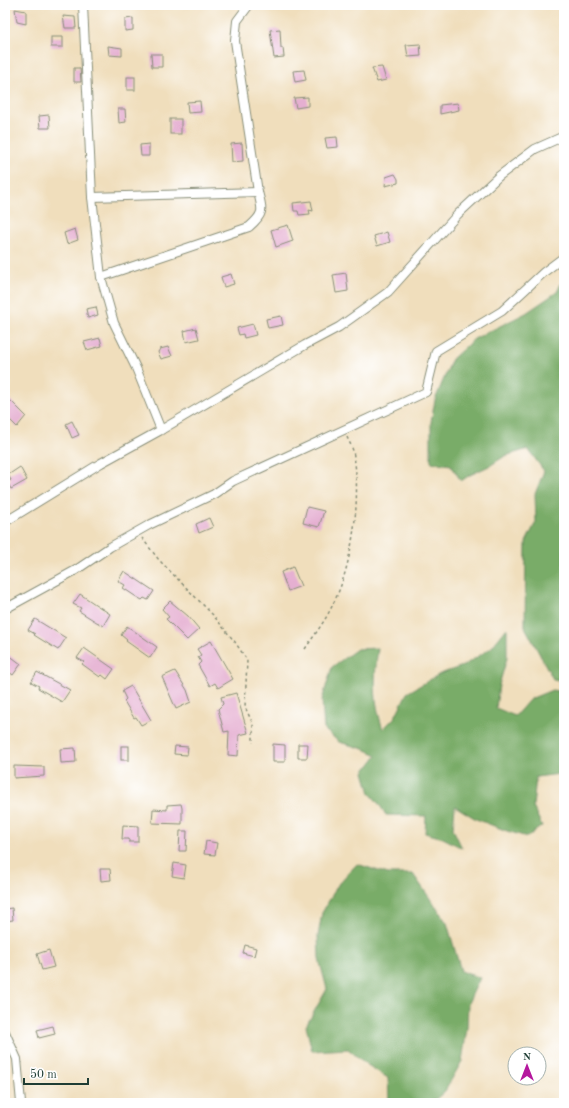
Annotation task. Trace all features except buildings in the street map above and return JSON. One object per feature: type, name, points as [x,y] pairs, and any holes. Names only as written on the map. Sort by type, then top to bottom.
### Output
[{"type":"street","points":[[83,5],[92,197],[101,277],[114,323],[136,368],[161,430]]},
{"type":"street","points":[[101,277],[249,227],[260,218],[262,207],[258,192],[234,41],[237,20],[249,5]]},
{"type":"street","points":[[5,522],[101,463],[161,430],[305,345],[339,328],[388,292],[458,214],[499,176],[535,149],[564,136]]},
{"type":"street","points":[[92,197],[258,192]]},
{"type":"street","points":[[5,609],[76,570],[110,547],[138,531],[214,494],[233,481],[426,392],[436,351],[502,311],[544,272],[564,257]]},
{"type":"street","points":[[5,1032],[17,1059],[21,1103]]},
{"type":"path","points":[[305,649],[333,605],[346,572],[354,531],[356,482],[353,450],[343,430]]},
{"type":"path","points":[[138,531],[159,560],[213,615],[235,642],[247,660],[245,707],[253,724],[253,743]]},
{"type":"green space","points":[[564,277],[564,681],[553,679],[525,627],[526,542],[536,522],[535,494],[544,471],[528,449],[505,456],[461,481],[451,465],[431,462],[431,422],[435,400],[452,359],[474,339],[526,313],[557,292]]},
{"type":"green space","points":[[507,628],[507,658],[499,685],[496,708],[515,716],[530,699],[552,690],[564,692],[564,759],[560,774],[536,777],[533,807],[542,826],[527,837],[476,819],[455,806],[453,829],[462,848],[443,838],[425,833],[426,816],[386,815],[370,793],[364,772],[377,755],[364,749],[339,742],[324,729],[322,700],[332,667],[357,649],[378,648],[375,689],[377,709],[383,729],[395,717],[407,693],[440,674],[463,666],[491,648]]},
{"type":"green space","points":[[357,864],[388,874],[413,874],[447,923],[461,971],[480,978],[468,1003],[467,1028],[462,1061],[445,1091],[436,1099],[422,1103],[399,1103],[389,1101],[388,1078],[366,1064],[348,1049],[312,1051],[306,1026],[327,989],[319,959],[318,936],[322,913],[339,883]]}]
